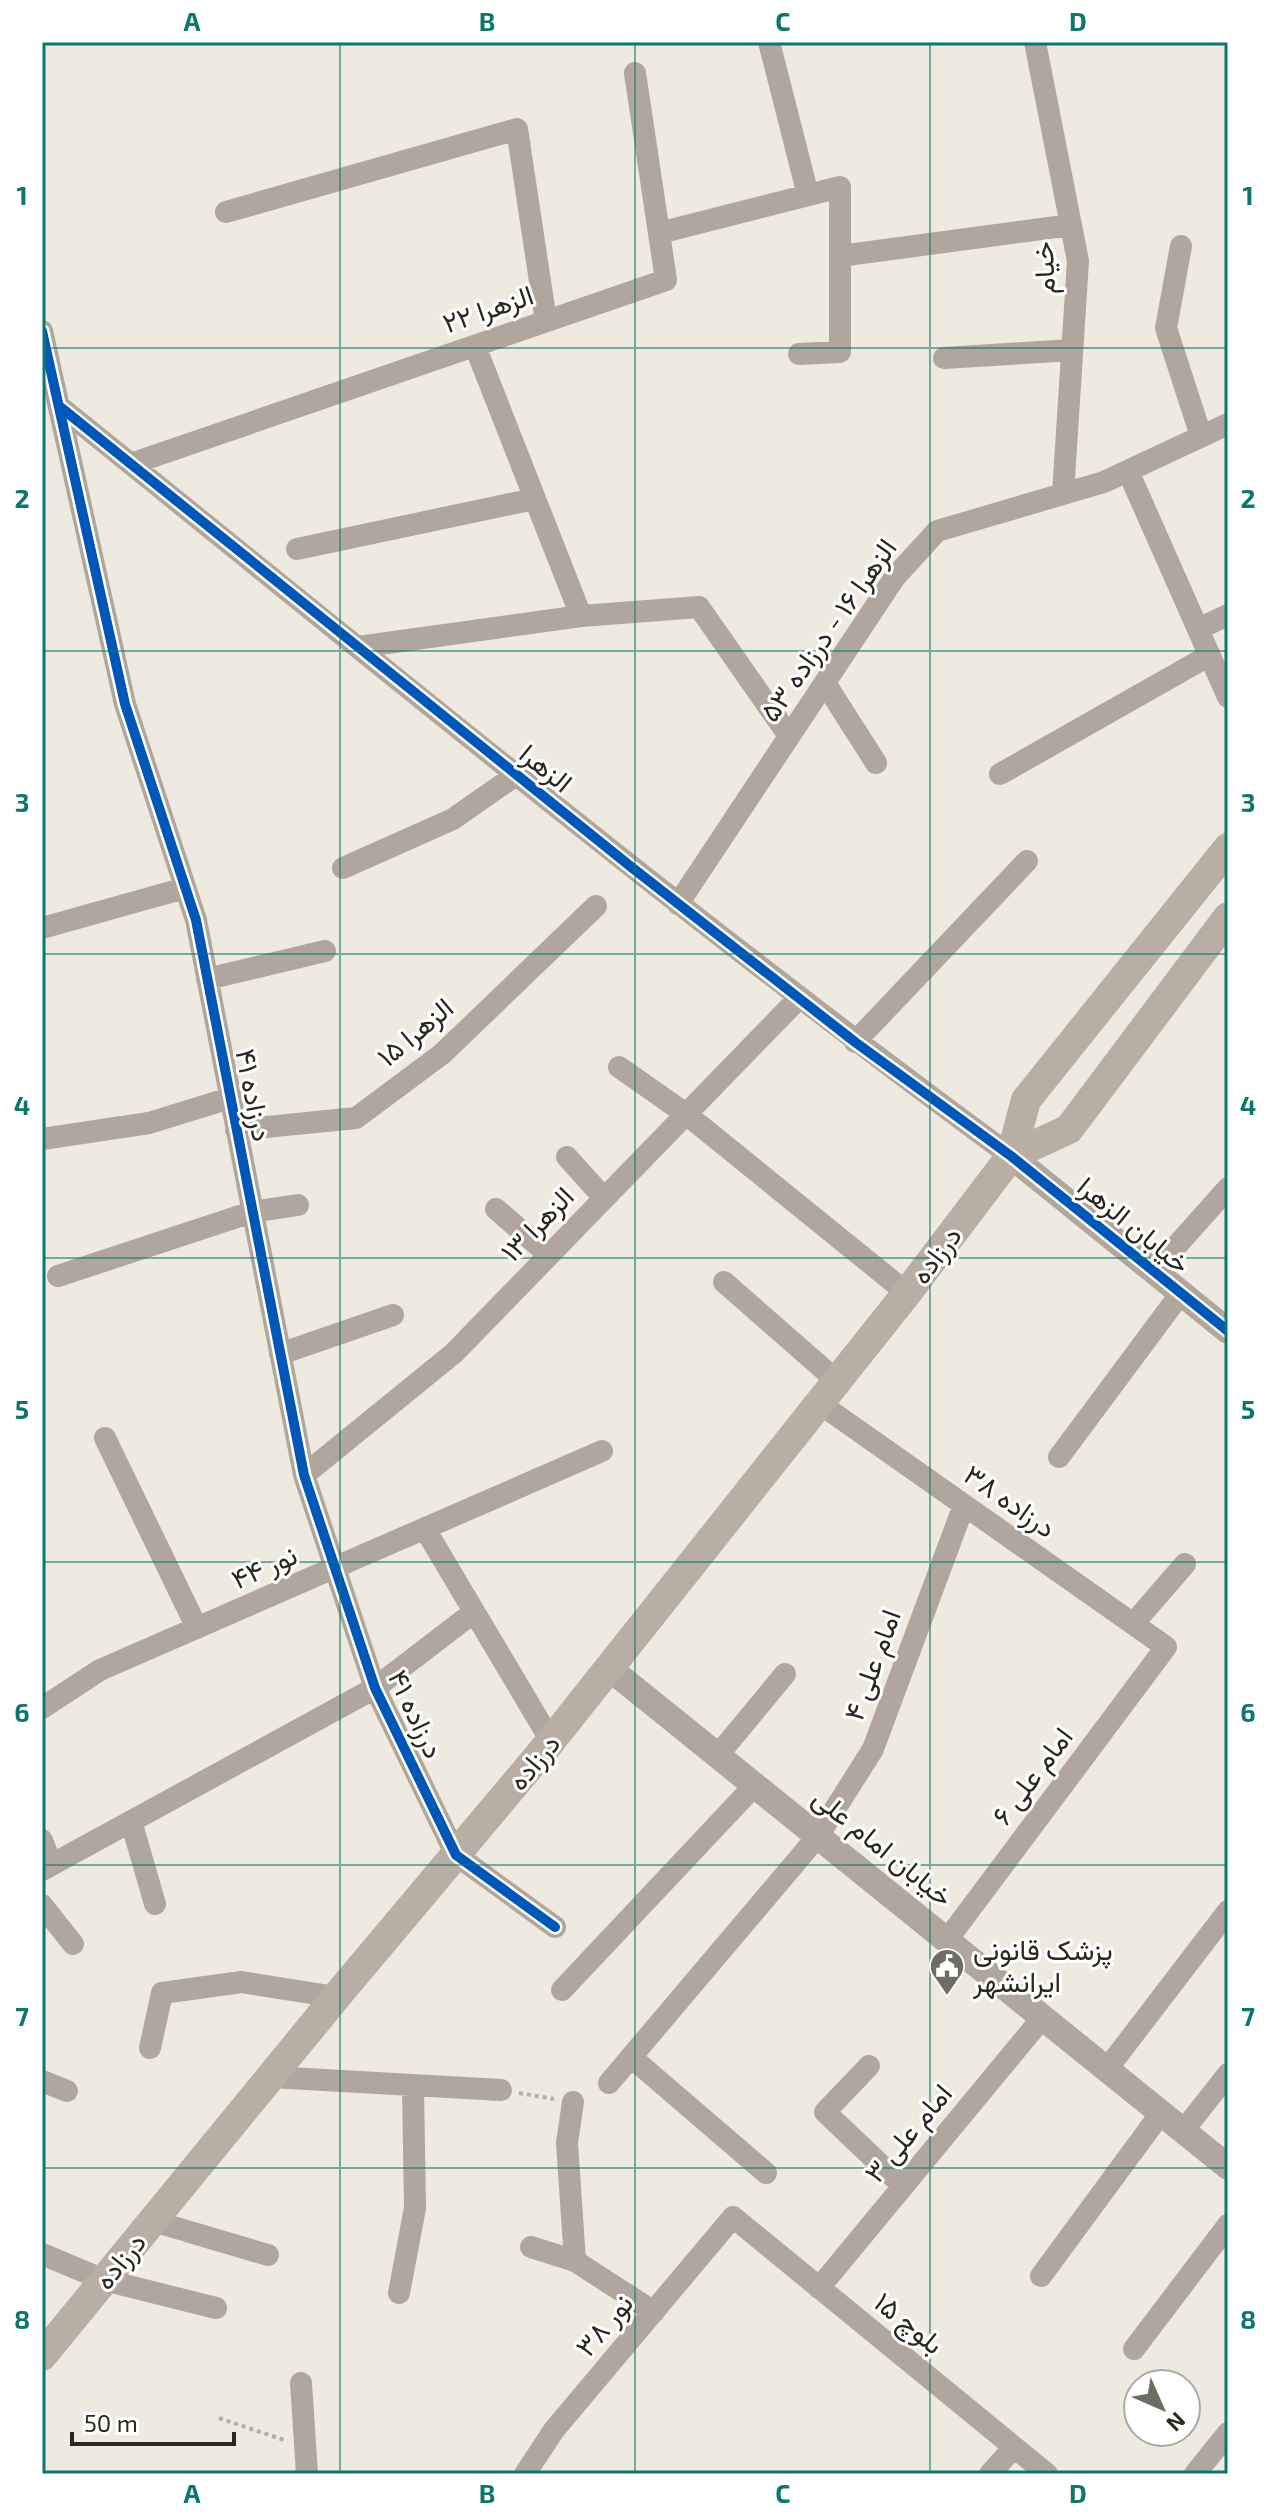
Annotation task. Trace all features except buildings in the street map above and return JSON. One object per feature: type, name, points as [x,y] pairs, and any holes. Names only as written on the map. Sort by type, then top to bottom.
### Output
[{"type":"main road","name":"درزاده","points":[[42,2356],[336,1997],[551,1741],[907,1293],[1011,1156],[1026,1100],[1228,848]]},
{"type":"main road","name":"درزاده","points":[[1011,1156],[1069,1129],[1228,917]]},
{"type":"street","points":[[769,42],[808,195]]},
{"type":"street","name":"خیام","points":[[1035,42],[1078,261],[1063,494]]},
{"type":"street","name":"الزهرا ۲۲","points":[[131,464],[666,280],[635,73]]},
{"type":"street","points":[[226,212],[517,129],[546,321]]},
{"type":"street","points":[[659,233],[840,187],[840,352],[799,354]]},
{"type":"street","points":[[840,256],[1071,225]]},
{"type":"street","points":[[1181,246],[1166,328],[1201,436]]},
{"type":"street","name":"درزاده ۴۱","points":[[42,331],[125,704],[196,920],[304,1475],[375,1688],[456,1855]]},
{"type":"street","points":[[475,346],[581,616]]},
{"type":"street","points":[[944,358],[1072,350]]},
{"type":"street","name":"الزهرا","points":[[59,406],[678,904],[855,1042],[1011,1156]]},
{"type":"street","name":"الزهرا ۱۶ - درزاده ۵۳","points":[[678,904],[895,577],[937,531],[1104,482],[1228,424]]},
{"type":"street","points":[[1128,471],[1228,697]]},
{"type":"street","points":[[297,549],[534,499]]},
{"type":"street","points":[[358,647],[581,616],[699,607],[789,736]]},
{"type":"street","points":[[1198,629],[1228,615]]},
{"type":"street","points":[[1000,774],[1210,655]]},
{"type":"street","points":[[825,683],[876,763]]},
{"type":"street","points":[[343,868],[453,819],[516,775]]},
{"type":"street","points":[[855,1042],[1027,861]]},
{"type":"street","points":[[42,928],[185,888]]},
{"type":"street","name":"الزهرا ۱۵","points":[[236,1130],[356,1118],[442,1054],[596,906]]},
{"type":"street","points":[[207,979],[325,951]]},
{"type":"street","name":"الزهرا ۱۳","points":[[304,1475],[454,1353],[799,998]]},
{"type":"street","points":[[619,1067],[686,1114],[907,1293]]},
{"type":"street","points":[[42,1139],[149,1123],[230,1098]]},
{"type":"street","name":"خیابان الزهرا","points":[[1011,1156],[1228,1331]]},
{"type":"street","points":[[567,1157],[604,1198]]},
{"type":"street","points":[[1154,1271],[1228,1188]]},
{"type":"street","points":[[58,1276],[252,1212],[298,1205]]},
{"type":"street","points":[[496,1209],[549,1255]]},
{"type":"street","name":"درزاده ۳۸","points":[[724,1282],[828,1392],[964,1505],[1166,1647]]},
{"type":"street","points":[[1059,1457],[1181,1293]]},
{"type":"street","points":[[280,1354],[393,1315]]},
{"type":"street","points":[[105,1438],[197,1628]]},
{"type":"street","name":"نور ۴۴","points":[[42,1708],[100,1670],[602,1451]]},
{"type":"street","name":"امام علی ۴","points":[[609,2083],[818,1836],[873,1749],[964,1505]]},
{"type":"street","points":[[425,1529],[551,1741]]},
{"type":"street","points":[[1133,1624],[1185,1564]]},
{"type":"street","points":[[42,1840],[46,1867],[375,1688],[474,1612]]},
{"type":"street","name":"امام علی ۶","points":[[947,1940],[1166,1647]]},
{"type":"street","name":"خیابان امام علی","points":[[609,1668],[1228,2167]]},
{"type":"street","points":[[718,1755],[785,1674]]},
{"type":"street","points":[[562,1990],[755,1785]]},
{"type":"street","points":[[131,1821],[155,1904]]},
{"type":"street","points":[[456,1855],[555,1927]]},
{"type":"street","points":[[42,1905],[73,1944]]},
{"type":"street","points":[[1107,2069],[1228,1911]]},
{"type":"street","points":[[150,2048],[162,1993],[241,1982],[336,1997]]},
{"type":"street","name":"امام علی ۳","points":[[819,2288],[1043,2017]]},
{"type":"street","points":[[631,2057],[766,2173]]},
{"type":"street","points":[[869,2066],[825,2112],[903,2186]]},
{"type":"street","points":[[1183,2131],[1228,2074]]},
{"type":"street","points":[[271,2077],[501,2090]]},
{"type":"street","points":[[42,2081],[67,2091]]},
{"type":"street","points":[[399,2293],[415,2208],[413,2087]]},
{"type":"street","points":[[573,2102],[567,2143],[575,2261]]},
{"type":"street","points":[[1041,2276],[1161,2113]]},
{"type":"street","name":"بلوچ ۱۵","points":[[733,2217],[1047,2474]]},
{"type":"street","name":"نور ۳۸","points":[[525,2474],[554,2430],[733,2217]]},
{"type":"street","points":[[153,2221],[268,2255]]},
{"type":"street","points":[[1134,2349],[1228,2225]]},
{"type":"street","points":[[531,2247],[575,2261],[654,2312]]},
{"type":"street","points":[[42,2254],[104,2280],[216,2308]]},
{"type":"street","points":[[301,2383],[307,2474]]},
{"type":"street","points":[[1195,2474],[1228,2433]]},
{"type":"street","points":[[990,2474],[1014,2447]]},
{"type":"path","points":[[501,2090],[573,2102]]},
{"type":"path","points":[[219,2418],[305,2447]]},
{"type":"cycle path","points":[[42,331],[125,704],[196,920],[304,1475],[375,1688],[456,1855],[555,1927]]},
{"type":"cycle path","points":[[59,406],[630,866],[855,1042],[1011,1156],[1228,1331]]},
{"type":"place","name":"پزشک قانونی ایرانشهر","points":[[947,1997]]}]
